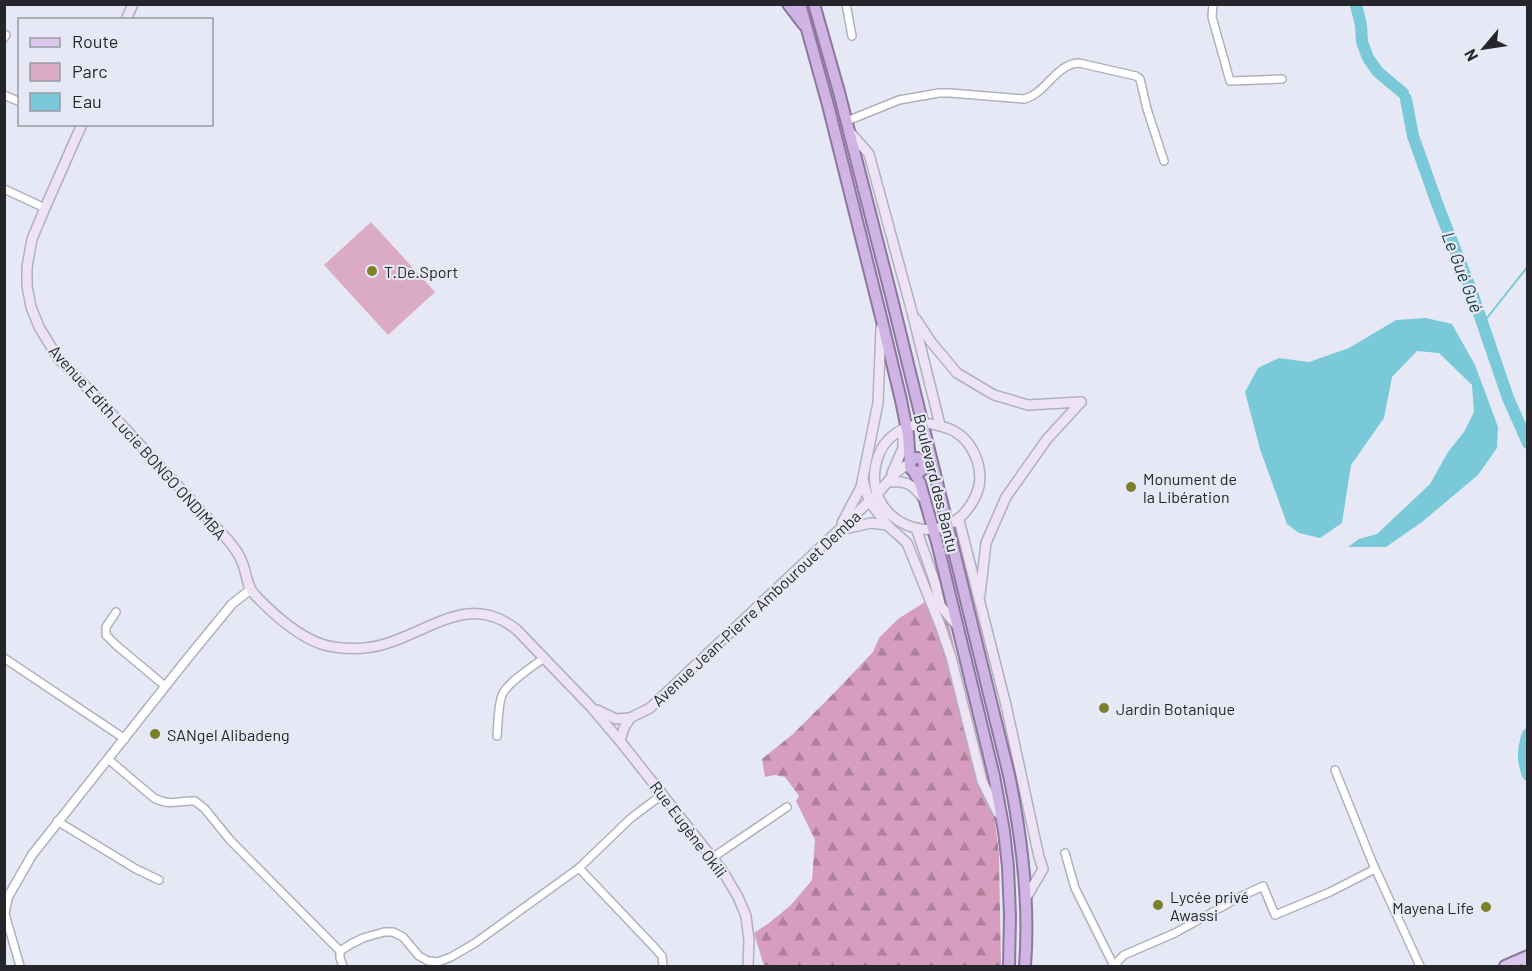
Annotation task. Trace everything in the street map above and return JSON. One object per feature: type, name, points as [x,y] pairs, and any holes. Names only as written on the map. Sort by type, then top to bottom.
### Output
[{"type":"highway","points":[[788,4],[807,28]]},
{"type":"highway","name":"Boulevard des Bantu","points":[[800,4],[849,184],[901,400],[915,425],[926,438],[950,524],[996,719],[1014,800],[1024,864],[1027,912],[1024,966]]},
{"type":"highway","name":"Boulevard des Bantu","points":[[814,4],[896,314],[915,425],[912,467],[920,483],[933,529],[990,758],[1002,821],[1009,885],[1010,966]]},
{"type":"highway","points":[[896,314],[920,431],[924,464],[950,524]]},
{"type":"highway","points":[[912,467],[917,472],[921,472],[924,464]]},
{"type":"highway","points":[[1027,912],[1030,928],[1031,966]]},
{"type":"main road","points":[[127,18],[133,4]]},
{"type":"main road","name":"Avenue Edith Lucie BONGO ONDIMBA","points":[[78,126],[32,238],[27,267],[27,286],[31,307],[39,327],[58,358],[227,539],[243,562],[250,590]]},
{"type":"main road","points":[[848,126],[868,154],[912,312],[940,425]]},
{"type":"main road","points":[[912,312],[931,342],[957,373],[994,395],[1028,405],[1081,402],[1047,439],[1006,497],[986,543],[979,600]]},
{"type":"main road","points":[[838,531],[861,487],[878,404],[881,316]]},
{"type":"main road","points":[[901,400],[903,448],[892,479],[911,485],[925,500]]},
{"type":"main road","points":[[915,425],[940,425],[955,432],[968,443],[976,458],[980,475],[978,492],[970,507],[950,524],[924,530],[906,526],[891,516],[880,502],[879,492],[874,484],[874,466],[881,449],[892,436],[915,425]]},
{"type":"main road","name":"Avenue Jean-Pierre Ambourouet Demba","points":[[630,718],[645,712],[661,698],[892,479],[912,467]]},
{"type":"main road","points":[[863,477],[869,501],[887,525],[907,543],[951,657],[982,781],[1002,821]]},
{"type":"main road","points":[[838,531],[871,523],[887,525]]},
{"type":"main road","points":[[950,524],[979,600],[1006,705],[1043,869],[1026,898]]},
{"type":"main road","points":[[916,528],[940,605],[958,628]]},
{"type":"main road","name":"Rue Eugène Okili","points":[[250,590],[306,637],[322,644],[345,648],[383,644],[448,618],[471,613],[505,620],[592,708],[712,858],[730,884],[746,916],[749,940],[748,966]]},
{"type":"main road","points":[[592,708],[616,719],[630,718]]},
{"type":"main road","points":[[620,741],[630,718]]},
{"type":"main road","points":[[1505,966],[1527,956]]},
{"type":"street","points":[[846,4],[852,36]]},
{"type":"street","points":[[1213,4],[1212,17],[1230,81],[1282,79]]},
{"type":"street","points":[[848,126],[852,119],[899,100],[939,93],[1031,98],[1064,68],[1073,63],[1079,63],[1140,79],[1164,161]]},
{"type":"street","points":[[4,95],[18,101]]},
{"type":"street","points":[[4,189],[45,208]]},
{"type":"street","points":[[20,966],[5,914],[6,897],[32,855],[57,821],[232,604],[250,590]]},
{"type":"street","points":[[116,612],[106,627],[106,635],[165,686]]},
{"type":"street","points":[[4,658],[125,739]]},
{"type":"street","points":[[497,736],[503,693],[544,658]]},
{"type":"street","points":[[108,759],[154,798],[170,804],[195,801],[205,809],[230,840],[340,951]]},
{"type":"street","points":[[1335,770],[1375,867],[1420,966]]},
{"type":"street","points":[[343,966],[339,958],[340,951],[369,936],[384,932],[393,932],[403,937],[419,956],[428,961],[438,962],[451,957],[475,943],[579,868],[630,818],[663,794]]},
{"type":"street","points":[[712,858],[787,807]]},
{"type":"street","points":[[57,821],[136,869],[159,880]]},
{"type":"street","points":[[1065,853],[1075,888],[1115,966]]},
{"type":"street","points":[[1115,966],[1125,955],[1175,933],[1263,886],[1275,915],[1330,892],[1375,867]]},
{"type":"street","points":[[579,868],[662,956],[663,966]]},
{"type":"green space","points":[[371,222],[435,292],[388,335],[324,265]]},
{"type":"green space","points":[[941,592],[993,806],[999,854],[1001,966],[764,966],[754,933],[791,905],[812,880],[815,840],[796,801],[799,796],[785,777],[775,775],[765,777],[762,759],[793,734],[835,692],[873,652],[879,638],[898,619]]},
{"type":"water","points":[[1426,318],[1452,324],[1475,365],[1498,427],[1497,448],[1478,475],[1422,522],[1386,547],[1348,547],[1359,539],[1377,534],[1430,484],[1448,452],[1464,432],[1474,412],[1472,385],[1439,353],[1417,351],[1392,377],[1384,418],[1351,465],[1342,523],[1320,538],[1299,533],[1287,524],[1260,449],[1245,392],[1258,368],[1279,358],[1309,362],[1349,348],[1396,320]]},
{"type":"waterway","name":"Le Gué Gué","points":[[1356,5],[1362,42],[1368,58],[1378,72],[1403,93]]},
{"type":"waterway","name":"Le Gué Gué","points":[[1406,99],[1413,136],[1470,287],[1508,398],[1528,443]]},
{"type":"waterway","points":[[1483,323],[1528,266]]},
{"type":"waterway","name":"Le Gué Gué","points":[[1528,734],[1524,754],[1528,775]]},
{"type":"place","name":"T.De.Sport","points":[[372,271]]},
{"type":"place","name":"Monument de la Libération","points":[[1131,487]]},
{"type":"place","name":"Jardin Botanique","points":[[1104,708]]},
{"type":"place","name":"SANgel Alibadeng","points":[[155,734]]},
{"type":"place","name":"Lycée privé Awassi","points":[[1158,905]]},
{"type":"place","name":"Mayena Life","points":[[1486,907]]}]
